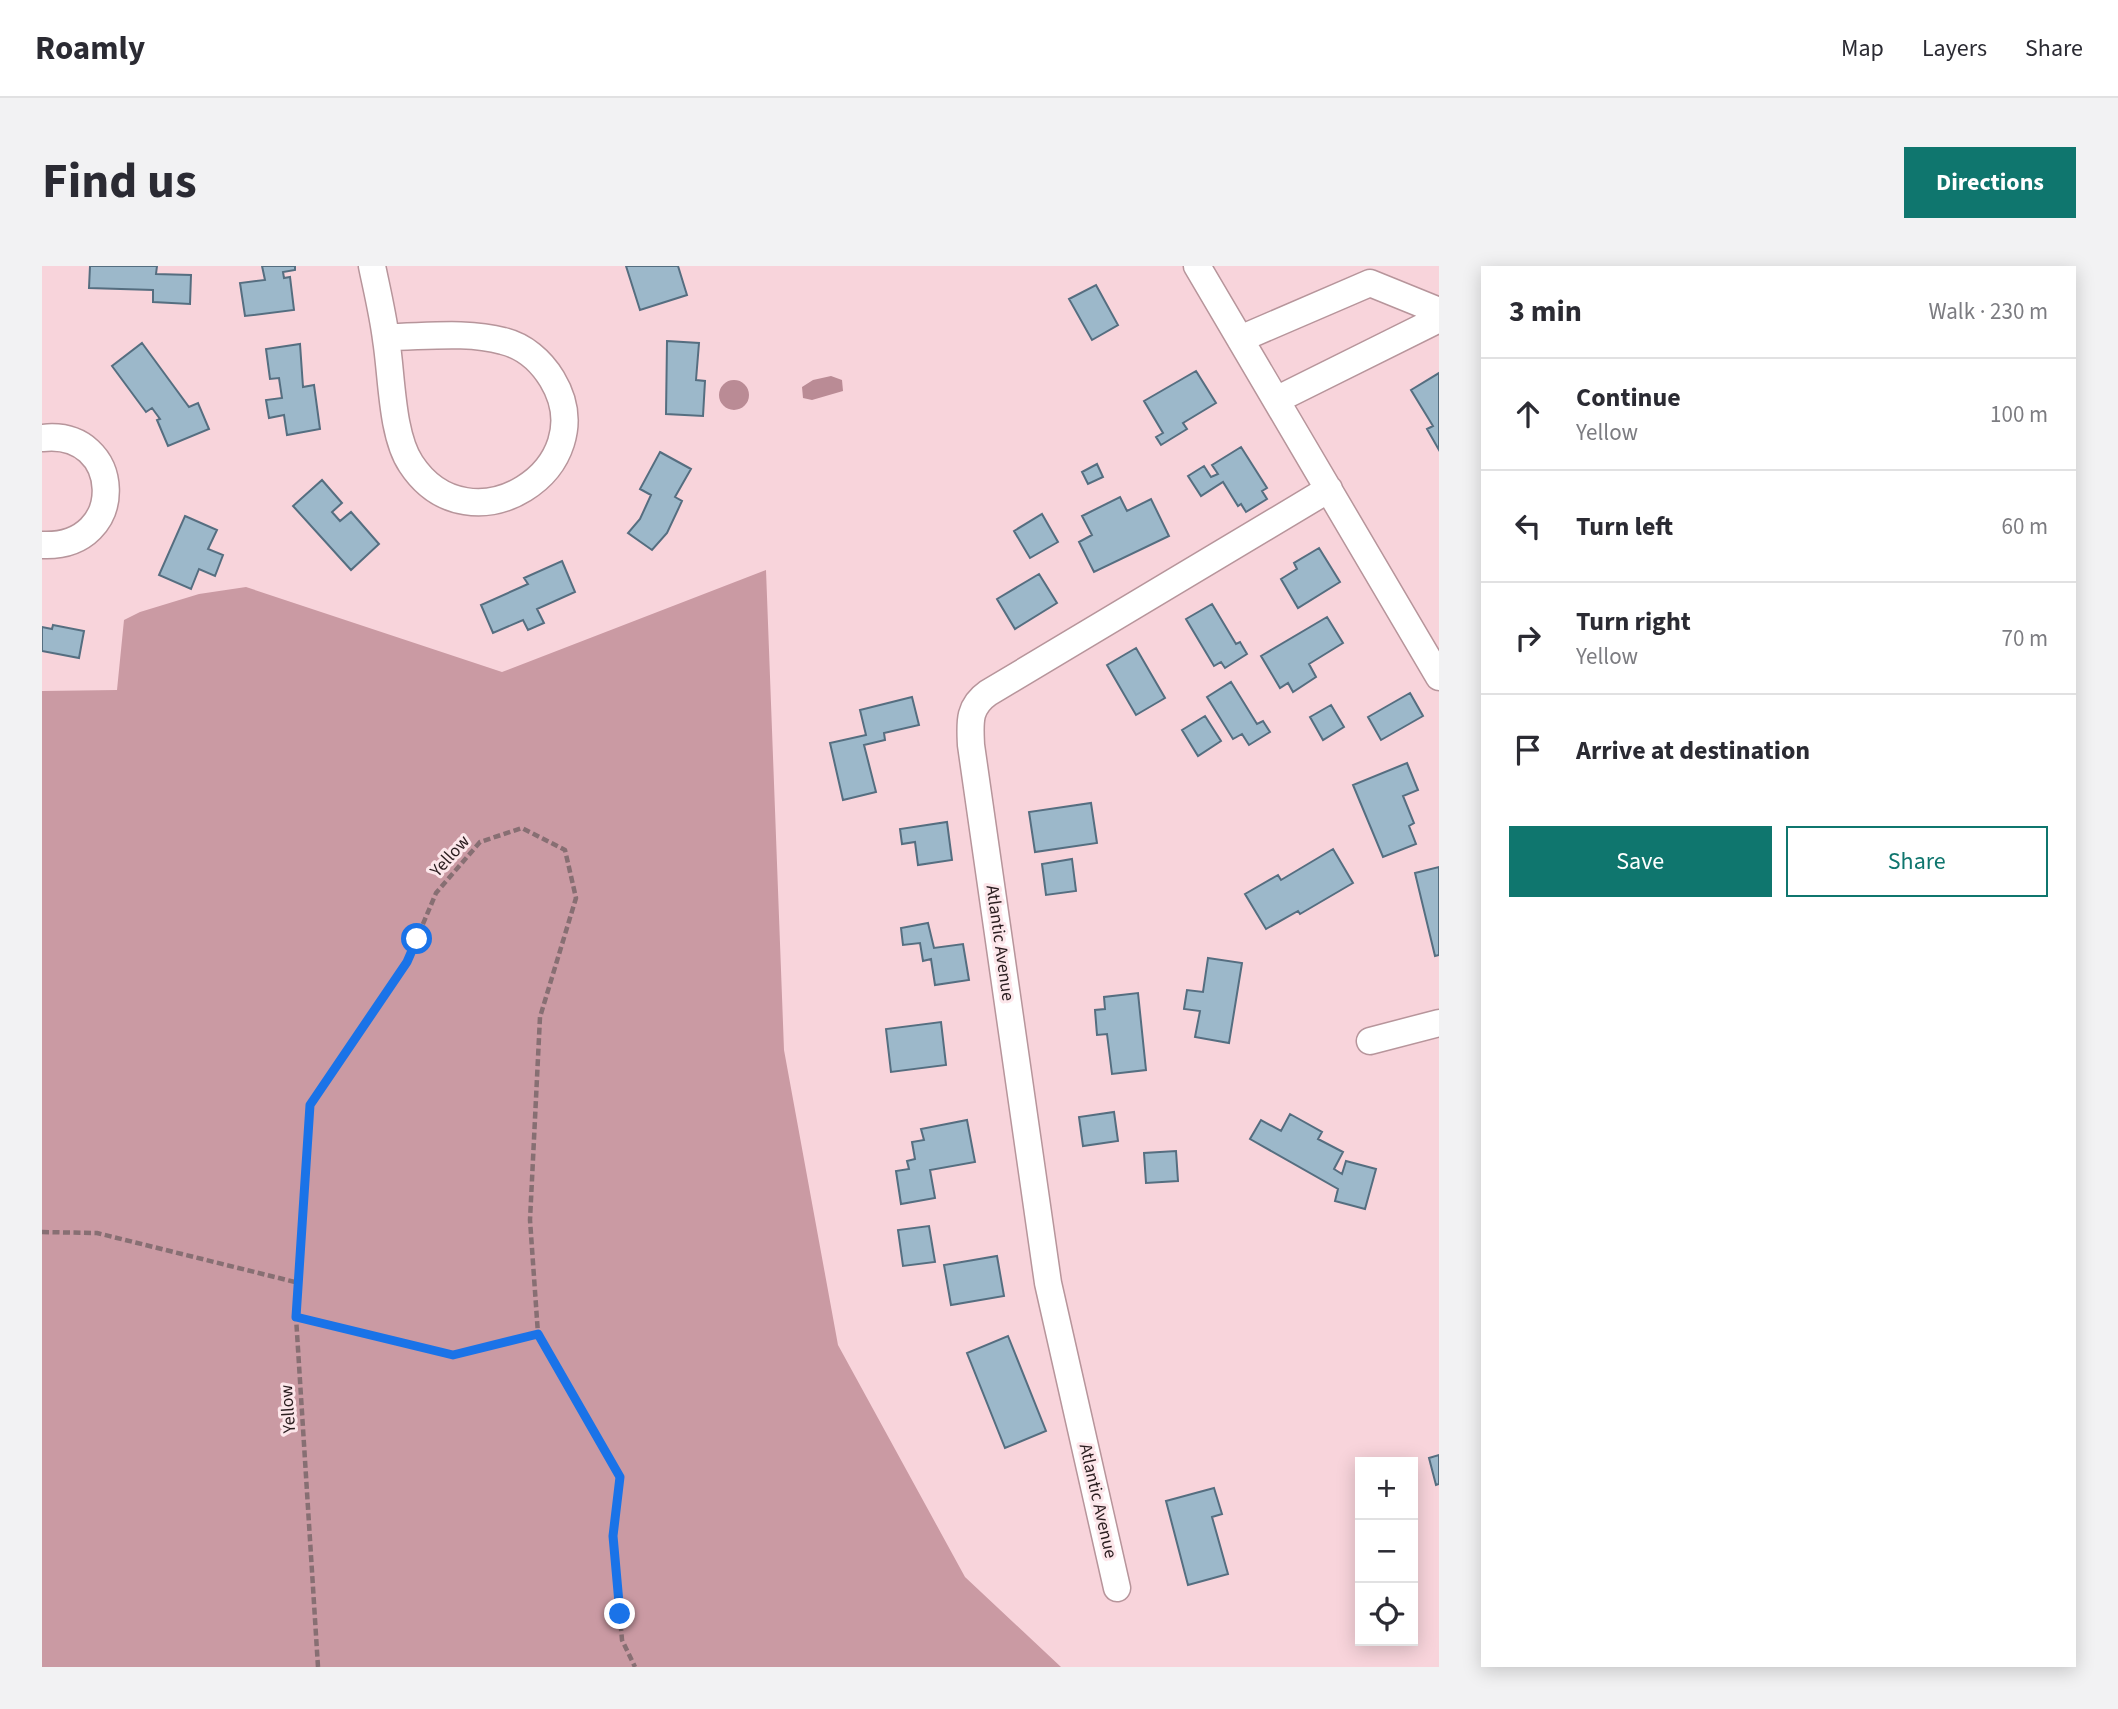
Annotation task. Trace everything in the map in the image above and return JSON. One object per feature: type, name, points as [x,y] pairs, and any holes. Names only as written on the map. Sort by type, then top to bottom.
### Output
[{"type":"street","points":[[372,266],[402,445],[410,462],[434,488],[467,502],[494,501],[519,493],[547,470],[562,438],[562,411],[556,385],[534,357],[504,341],[486,338],[386,337]]},
{"type":"street","points":[[1197,266],[1439,677]]},
{"type":"street","points":[[1240,339],[1370,283],[1439,311]]},
{"type":"street","points":[[1276,400],[1439,319]]},
{"type":"street","points":[[42,438],[61,438],[87,449],[103,472],[107,490],[100,517],[84,535],[60,545],[42,545]]},
{"type":"street","name":"Atlantic Avenue","points":[[1117,1588],[1048,1283],[971,745],[970,714],[979,699],[988,693],[1329,489]]},
{"type":"street","points":[[1370,1041],[1439,1023]]},
{"type":"path","name":"Yellow","points":[[318,1667],[296,1317],[310,1105],[407,962],[436,893],[480,842],[522,828],[565,850],[576,898],[540,1017],[530,1220],[538,1334],[620,1477],[613,1536],[622,1640],[635,1667]]},
{"type":"path","points":[[42,1232],[97,1233],[299,1283]]},
{"type":"path","points":[[296,1317],[453,1355],[538,1334]]},
{"type":"shaded area","points":[[831,376],[842,380],[843,391],[812,400],[803,398],[802,387],[813,380]]},
{"type":"shaded area","points":[[734,380],[745,384],[749,395],[745,406],[734,410],[723,406],[719,395],[723,384]]},
{"type":"shaded area","points":[[766,570],[784,1050],[838,1345],[965,1577],[1061,1667],[42,1667],[42,691],[117,690],[124,620],[140,612],[199,594],[246,587],[502,672]]},
{"type":"building","points":[[90,266],[157,266],[156,274],[191,275],[190,304],[153,302],[153,290],[89,288]]},
{"type":"building","points":[[262,266],[295,266],[295,270],[283,272],[284,278],[290,277],[294,310],[245,316],[240,283],[265,280]]},
{"type":"building","points":[[626,266],[678,266],[687,295],[640,310]]},
{"type":"building","points":[[1096,285],[1118,325],[1092,340],[1069,299]]},
{"type":"building","points":[[667,341],[699,343],[696,380],[705,381],[703,416],[666,414]]},
{"type":"building","points":[[142,343],[189,407],[198,403],[209,429],[168,446],[157,420],[160,419],[152,408],[146,412],[112,366]]},
{"type":"building","points":[[300,344],[303,387],[314,385],[320,429],[287,435],[284,415],[269,418],[266,400],[282,398],[279,378],[270,379],[266,349]]},
{"type":"building","points":[[1196,371],[1216,403],[1183,423],[1187,429],[1161,445],[1156,437],[1163,433],[1144,401]]},
{"type":"building","points":[[1439,373],[1439,450],[1427,429],[1433,426],[1411,390]]},
{"type":"building","points":[[1241,447],[1267,488],[1262,491],[1267,499],[1246,512],[1241,504],[1238,506],[1223,482],[1201,496],[1188,476],[1204,466],[1211,477],[1218,474],[1212,465]]},
{"type":"building","points":[[660,452],[691,469],[675,497],[682,501],[667,533],[652,550],[628,533],[640,519],[651,495],[640,489]]},
{"type":"building","points":[[1097,464],[1103,477],[1088,484],[1082,472]]},
{"type":"building","points":[[322,480],[342,503],[332,512],[340,521],[351,512],[379,544],[351,570],[293,506]]},
{"type":"building","points":[[1120,497],[1127,511],[1151,499],[1169,536],[1094,572],[1079,542],[1092,535],[1082,516]]},
{"type":"building","points":[[1042,514],[1058,542],[1030,558],[1014,531]]},
{"type":"building","points":[[185,516],[217,530],[208,549],[223,555],[215,576],[199,569],[191,589],[159,575]]},
{"type":"building","points":[[1319,548],[1340,582],[1298,608],[1281,579],[1297,569],[1294,563]]},
{"type":"building","points":[[562,561],[575,592],[537,609],[544,623],[528,630],[523,620],[493,633],[481,605],[528,584],[524,578]]},
{"type":"building","points":[[1039,574],[1057,603],[1015,629],[997,599]]},
{"type":"building","points":[[1212,604],[1236,644],[1240,642],[1247,654],[1225,668],[1221,662],[1214,666],[1186,619]]},
{"type":"building","points":[[1327,617],[1343,643],[1309,664],[1316,677],[1293,692],[1288,683],[1280,688],[1261,656]]},
{"type":"building","points":[[53,625],[84,631],[79,658],[42,651],[42,627],[52,629]]},
{"type":"building","points":[[1136,648],[1165,698],[1136,715],[1107,665]]},
{"type":"building","points":[[1231,682],[1257,724],[1263,721],[1270,732],[1249,745],[1242,734],[1233,739],[1207,697]]},
{"type":"building","points":[[1410,693],[1423,716],[1381,740],[1368,717]]},
{"type":"building","points":[[912,697],[919,725],[884,733],[885,740],[864,745],[876,792],[843,800],[830,743],[866,735],[860,710]]},
{"type":"building","points":[[1331,705],[1344,727],[1323,740],[1310,717]]},
{"type":"building","points":[[1205,716],[1221,741],[1198,756],[1182,730]]},
{"type":"building","points":[[1407,763],[1418,790],[1403,796],[1414,823],[1409,826],[1416,844],[1383,857],[1353,785]]},
{"type":"building","points":[[1091,803],[1097,843],[1035,852],[1029,812]]},
{"type":"building","points":[[947,822],[952,860],[918,865],[915,842],[902,844],[900,829]]},
{"type":"building","points":[[1333,849],[1353,883],[1300,914],[1298,911],[1266,929],[1245,894],[1278,875],[1281,880]]},
{"type":"building","points":[[1072,859],[1076,891],[1046,895],[1042,864]]},
{"type":"building","points":[[1439,867],[1439,955],[1435,956],[1415,873]]},
{"type":"building","points":[[928,923],[934,948],[963,944],[969,980],[935,985],[931,959],[923,961],[920,943],[903,945],[901,928]]},
{"type":"building","points":[[1208,958],[1242,963],[1229,1043],[1195,1037],[1200,1011],[1184,1009],[1187,990],[1203,992]]},
{"type":"building","points":[[1138,993],[1146,1070],[1112,1074],[1107,1034],[1097,1035],[1095,1010],[1105,1009],[1104,997]]},
{"type":"building","points":[[941,1022],[946,1065],[891,1072],[886,1029]]},
{"type":"building","points":[[1114,1112],[1118,1141],[1083,1146],[1079,1117]]},
{"type":"building","points":[[1290,1114],[1322,1132],[1318,1139],[1343,1152],[1334,1169],[1342,1174],[1346,1161],[1376,1169],[1365,1209],[1335,1201],[1338,1189],[1250,1139],[1261,1120],[1281,1131]]},
{"type":"building","points":[[967,1120],[975,1162],[930,1170],[935,1198],[901,1204],[896,1171],[909,1169],[907,1161],[915,1159],[912,1142],[924,1140],[921,1129]]},
{"type":"building","points":[[1176,1151],[1178,1181],[1146,1183],[1144,1153]]},
{"type":"building","points":[[929,1226],[935,1262],[903,1266],[898,1230]]},
{"type":"building","points":[[997,1256],[1004,1296],[951,1305],[944,1265]]},
{"type":"building","points":[[1008,1336],[1046,1431],[1005,1448],[967,1353]]},
{"type":"building","points":[[1439,1455],[1439,1484],[1436,1485],[1429,1458]]},
{"type":"building","points":[[1214,1488],[1222,1514],[1212,1517],[1228,1574],[1188,1585],[1166,1501]]},
{"type":"route","points":[[417,939],[407,962],[310,1105],[296,1317],[453,1355],[538,1334],[620,1477],[613,1536],[620,1614]]}]
